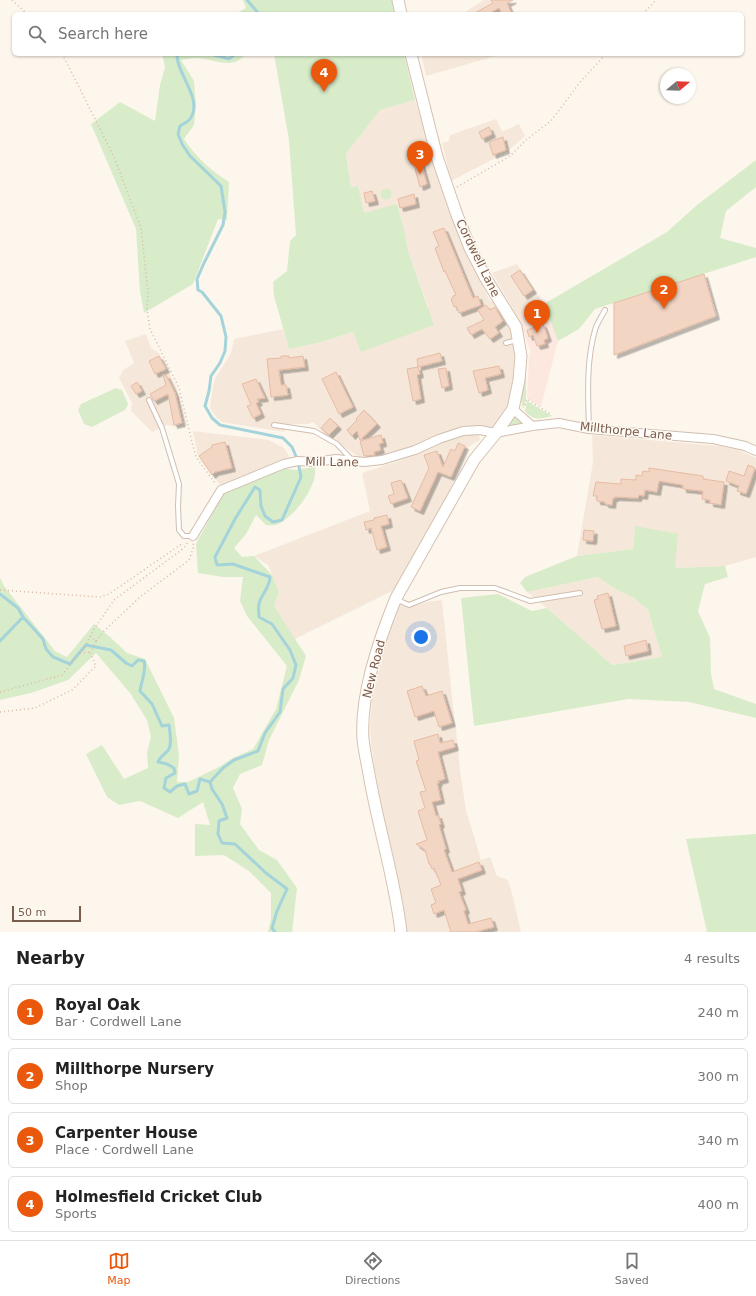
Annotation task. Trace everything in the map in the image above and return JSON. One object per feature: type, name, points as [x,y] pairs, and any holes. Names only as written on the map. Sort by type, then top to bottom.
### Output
[{"type":"main road","points":[[398,0],[401,12]]},
{"type":"main road","name":"Cordwell Lane","points":[[412,56],[437,157],[448,192],[470,248],[485,277],[516,327],[519,339],[521,356],[517,413],[496,433]]},
{"type":"main road","name":"New Road","points":[[401,932],[393,885],[372,791],[363,738],[364,706],[375,658],[386,622],[396,598],[474,460],[496,433]]},
{"type":"street","points":[[517,413],[532,426]]},
{"type":"street","name":"Millthorpe Lane","points":[[496,433],[532,426],[559,423],[589,429],[713,439],[746,446],[756,451]]},
{"type":"street","name":"Mill Lane","points":[[222,490],[284,464],[298,461],[316,462],[336,459],[364,462],[382,460],[414,450],[439,439],[463,431],[480,430],[496,433]]},
{"type":"street","points":[[193,536],[222,490]]},
{"type":"lane","points":[[589,429],[589,360],[595,328],[605,310]]},
{"type":"lane","points":[[506,343],[519,339]]},
{"type":"lane","points":[[148,400],[162,428],[179,484],[179,530],[184,536],[193,536]]},
{"type":"lane","points":[[274,425],[314,431],[337,444],[354,461]]},
{"type":"lane","points":[[396,598],[409,604],[438,593],[460,588],[495,588],[530,601],[580,593]]},
{"type":"path","points":[[12,0],[25,12]]},
{"type":"path","points":[[645,12],[656,0]]},
{"type":"path","points":[[63,56],[115,159],[141,228],[148,291],[147,310],[150,329],[179,388],[196,457],[209,476],[222,490]]},
{"type":"path","points":[[448,192],[510,156],[526,140],[551,121],[581,81],[604,56]]},
{"type":"path","points":[[517,413],[527,399],[553,416],[559,423]]},
{"type":"path","points":[[1,590],[100,597],[109,594],[193,536]]},
{"type":"path","points":[[0,692],[62,675],[80,653],[114,600],[184,548],[193,536]]},
{"type":"path","points":[[90,652],[96,641],[104,632],[140,597],[189,560],[194,546],[193,536]]},
{"type":"path","points":[[90,636],[96,641]]},
{"type":"path","points":[[80,653],[90,652]]},
{"type":"path","points":[[0,712],[35,708],[72,690],[96,666],[90,652]]},
{"type":"shaded area","points":[[484,0],[507,0],[512,12],[465,12]]},
{"type":"shaded area","points":[[421,56],[496,56],[426,76]]},
{"type":"shaded area","points":[[415,100],[448,203],[471,262],[490,301],[494,300],[510,326],[516,354],[509,406],[504,415],[492,428],[478,426],[366,461],[323,433],[313,422],[308,424],[284,424],[285,432],[222,422],[216,417],[210,408],[212,391],[215,379],[231,353],[234,339],[283,329],[289,349],[318,343],[353,332],[361,352],[428,306],[408,251],[405,233],[397,205],[364,213],[358,186],[351,187],[346,154],[380,110]]},
{"type":"shaded area","points":[[496,119],[502,132],[519,124],[525,136],[507,152],[451,181],[442,143],[449,141],[450,135]]},
{"type":"shaded area","points":[[517,264],[544,304],[517,316],[492,273]]},
{"type":"shaded area","points":[[544,304],[558,341],[541,407],[527,398],[529,356],[531,352],[517,316]]},
{"type":"shaded area","points":[[146,334],[151,348],[159,353],[177,389],[184,426],[176,427],[167,425],[152,432],[131,411],[132,403],[119,378],[123,370],[134,363],[125,341]]},
{"type":"shaded area","points":[[193,431],[269,440],[284,448],[290,458],[221,486],[198,456]]},
{"type":"shaded area","points":[[470,434],[479,435],[480,440],[468,447],[442,508],[396,589],[295,639],[274,606],[279,592],[268,565],[254,556],[370,511],[362,473],[398,461],[438,443]]},
{"type":"shaded area","points":[[592,435],[719,446],[739,450],[756,458],[756,557],[725,566],[674,568],[635,526],[633,549],[577,556],[593,462]]},
{"type":"shaded area","points":[[598,577],[612,587],[634,598],[648,610],[662,657],[612,665],[527,592]]},
{"type":"shaded area","points":[[442,600],[460,770],[466,810],[481,860],[490,857],[497,876],[508,880],[521,932],[407,932],[380,800],[371,745],[370,726],[372,698],[388,631],[399,605],[409,608],[427,602]]},
{"type":"green space","points":[[243,0],[395,0],[398,12],[239,12],[246,8]]},
{"type":"green space","points":[[162,56],[243,56],[235,62],[229,63],[197,58],[181,60],[194,81],[196,105],[194,125],[184,139],[204,163],[229,182],[227,220],[218,219],[193,284],[144,313],[140,291],[136,229],[91,124],[120,102],[155,121],[160,85],[165,67]]},
{"type":"green space","points":[[274,56],[404,56],[415,100],[380,110],[346,154],[351,187],[358,186],[364,213],[397,204],[408,251],[434,325],[361,352],[353,332],[318,343],[289,349],[274,296],[273,282],[287,271],[290,241],[296,235],[289,140]]},
{"type":"green space","points":[[756,160],[756,187],[726,211],[720,238],[756,248],[756,257],[595,309],[579,329],[558,341],[544,304],[667,232],[697,205]]},
{"type":"green space","points":[[386,188],[390,190],[392,194],[390,198],[386,200],[382,198],[380,194],[382,190]]},
{"type":"green space","points":[[526,367],[526,400],[523,409],[522,394]]},
{"type":"green space","points":[[116,388],[122,390],[128,404],[125,410],[92,427],[84,424],[78,410],[81,404]]},
{"type":"green space","points":[[527,401],[552,416],[534,418],[525,411]]},
{"type":"green space","points":[[515,416],[525,424],[506,428]]},
{"type":"green space","points":[[315,467],[313,483],[304,500],[285,520],[275,525],[266,525],[256,515],[246,534],[234,548],[242,557],[254,556],[272,575],[279,592],[274,606],[306,656],[299,680],[269,740],[262,765],[240,774],[233,788],[242,809],[240,824],[259,850],[277,860],[297,888],[292,932],[268,932],[271,919],[271,893],[249,871],[224,855],[195,856],[195,824],[210,825],[203,802],[178,818],[140,801],[119,805],[107,797],[86,754],[102,745],[124,779],[148,768],[147,753],[151,737],[147,720],[130,693],[96,653],[68,680],[31,693],[0,700],[0,578],[4,586],[55,651],[67,657],[94,624],[127,653],[145,659],[174,718],[179,755],[177,782],[188,782],[253,749],[276,709],[287,666],[247,616],[240,601],[243,577],[223,577],[198,573],[196,544],[224,493],[283,468],[294,470]]},
{"type":"green space","points":[[635,526],[678,534],[675,568],[725,566],[728,577],[705,584],[698,611],[710,638],[711,674],[714,689],[756,704],[756,718],[689,702],[628,699],[474,726],[461,598],[498,594],[532,611],[547,608],[612,665],[662,657],[648,610],[634,598],[612,587],[598,577],[527,592],[520,583],[525,577],[577,556],[633,549]]},
{"type":"green space","points":[[756,834],[756,932],[707,932],[686,839]]},
{"type":"building","points":[[491,0],[513,0],[507,3],[511,12],[501,12],[499,8],[492,12],[477,12],[493,3]]},
{"type":"building","points":[[489,127],[492,134],[482,139],[479,132]]},
{"type":"building","points":[[503,137],[506,150],[493,155],[489,142]]},
{"type":"building","points":[[419,156],[427,184],[420,187],[412,158]]},
{"type":"building","points":[[372,191],[375,201],[366,203],[364,193]]},
{"type":"building","points":[[414,194],[416,204],[400,208],[398,199]]},
{"type":"building","points":[[444,228],[473,298],[478,296],[481,305],[459,313],[456,306],[454,307],[451,299],[456,295],[445,271],[444,272],[435,248],[439,246],[433,232]]},
{"type":"building","points":[[520,270],[533,290],[524,296],[511,276]]},
{"type":"building","points":[[704,274],[716,316],[614,355],[614,303]]},
{"type":"building","points":[[486,305],[490,310],[495,307],[503,321],[495,327],[499,333],[490,339],[482,329],[471,335],[467,328],[484,320],[478,310]]},
{"type":"building","points":[[543,324],[548,338],[544,340],[545,344],[537,346],[533,335],[529,337],[527,330]]},
{"type":"building","points":[[440,353],[442,361],[418,367],[417,359]]},
{"type":"building","points":[[159,356],[166,369],[155,374],[149,361]]},
{"type":"building","points":[[281,356],[289,356],[289,358],[303,356],[305,367],[279,370],[281,385],[286,385],[288,395],[271,397],[267,359],[281,358]]},
{"type":"building","points":[[499,366],[501,374],[485,378],[488,390],[479,393],[473,371]]},
{"type":"building","points":[[418,367],[420,374],[417,375],[421,399],[413,401],[407,369]]},
{"type":"building","points":[[446,368],[449,386],[442,388],[438,369]]},
{"type":"building","points":[[336,372],[353,407],[339,414],[322,379]]},
{"type":"building","points":[[163,375],[166,375],[175,393],[182,423],[174,425],[168,394],[154,401],[150,394],[166,385]]},
{"type":"building","points":[[256,379],[265,398],[257,399],[259,402],[256,403],[261,414],[253,418],[247,406],[251,405],[242,384]]},
{"type":"building","points":[[137,382],[142,391],[136,394],[131,386]]},
{"type":"building","points":[[364,410],[377,424],[360,440],[357,431],[352,436],[347,430]]},
{"type":"building","points":[[330,418],[338,426],[329,435],[321,428]]},
{"type":"building","points":[[381,435],[383,443],[379,444],[381,450],[374,452],[375,455],[364,456],[360,441]]},
{"type":"building","points":[[225,442],[232,468],[215,472],[212,475],[199,456],[212,447],[212,445]]},
{"type":"building","points":[[458,443],[465,446],[451,477],[438,472],[420,511],[411,507],[429,468],[424,455],[437,451],[443,467],[451,449],[455,451]]},
{"type":"building","points":[[748,465],[755,468],[746,494],[737,491],[739,486],[726,481],[729,471],[744,476]]},
{"type":"building","points":[[649,468],[703,476],[703,479],[724,482],[721,505],[710,503],[710,500],[702,499],[703,491],[683,489],[683,485],[659,481],[657,492],[645,490],[644,496],[639,495],[638,498],[615,497],[613,498],[612,505],[597,501],[597,496],[593,496],[596,482],[621,484],[621,479],[636,480],[636,475],[642,476],[643,471],[649,472]]},
{"type":"building","points":[[401,480],[408,498],[391,504],[388,496],[394,494],[391,483]]},
{"type":"building","points":[[387,515],[389,524],[381,526],[387,547],[377,550],[371,528],[366,530],[364,522]]},
{"type":"building","points":[[584,530],[594,531],[593,541],[583,540]]},
{"type":"building","points":[[608,593],[616,626],[602,629],[594,600],[598,599],[597,596]]},
{"type":"building","points":[[646,640],[648,651],[626,656],[624,646]]},
{"type":"building","points":[[422,686],[426,696],[442,691],[452,723],[439,727],[434,711],[415,717],[407,691]]},
{"type":"building","points":[[438,734],[440,743],[453,740],[455,747],[438,752],[445,779],[438,781],[439,783],[437,783],[441,800],[432,802],[436,816],[438,815],[441,824],[439,825],[446,849],[444,850],[452,872],[479,862],[482,870],[458,879],[462,891],[459,892],[466,910],[464,911],[468,924],[491,918],[494,927],[475,932],[451,932],[444,910],[434,914],[431,905],[436,903],[431,889],[441,885],[434,868],[432,869],[429,864],[425,850],[416,844],[427,840],[418,811],[425,808],[420,792],[426,791],[416,761],[419,760],[414,741]]},
{"type":"waterway","points":[[247,0],[257,12]]},
{"type":"waterway","points":[[177,56],[178,62],[194,103],[190,119],[180,126],[178,134],[182,144],[190,156],[221,186],[225,212],[223,225],[197,279],[198,290],[202,292],[221,316],[226,337],[225,351],[220,363],[211,376],[205,406],[212,418],[220,425],[283,438],[292,447],[298,461],[301,477],[282,520],[273,522],[265,516],[261,506],[260,490],[255,487],[235,519],[215,557],[217,565],[233,564],[270,577],[269,584],[259,604],[259,617],[272,624],[290,650],[296,665],[293,678],[283,689],[280,712],[265,733],[258,751],[234,760],[223,768],[210,782]]},
{"type":"waterway","points":[[218,56],[229,59],[233,56]]},
{"type":"waterway","points":[[0,594],[18,608],[23,617],[43,639],[46,649],[53,657],[70,664],[86,645],[111,650],[126,663],[132,666],[138,660],[144,661],[144,672],[140,691],[152,704],[162,726],[169,725],[170,747],[158,762],[167,764],[174,768],[175,773],[166,778],[164,788],[170,792],[177,786],[185,784],[189,794],[197,791],[200,779],[210,782]]},
{"type":"waterway","points":[[0,641],[23,617]]},
{"type":"waterway","points":[[210,782],[212,789],[222,804],[227,818],[219,821],[218,834],[222,843],[235,844],[266,873],[287,889],[277,911],[272,928],[275,932]]},
{"type":"place","name":"Holmesfield Cricket Club","points":[[324,92]]},
{"type":"place","name":"Carpenter House","points":[[420,174]]},
{"type":"place","name":"Millthorpe Nursery","points":[[664,309]]},
{"type":"place","name":"Royal Oak","points":[[537,333]]}]
